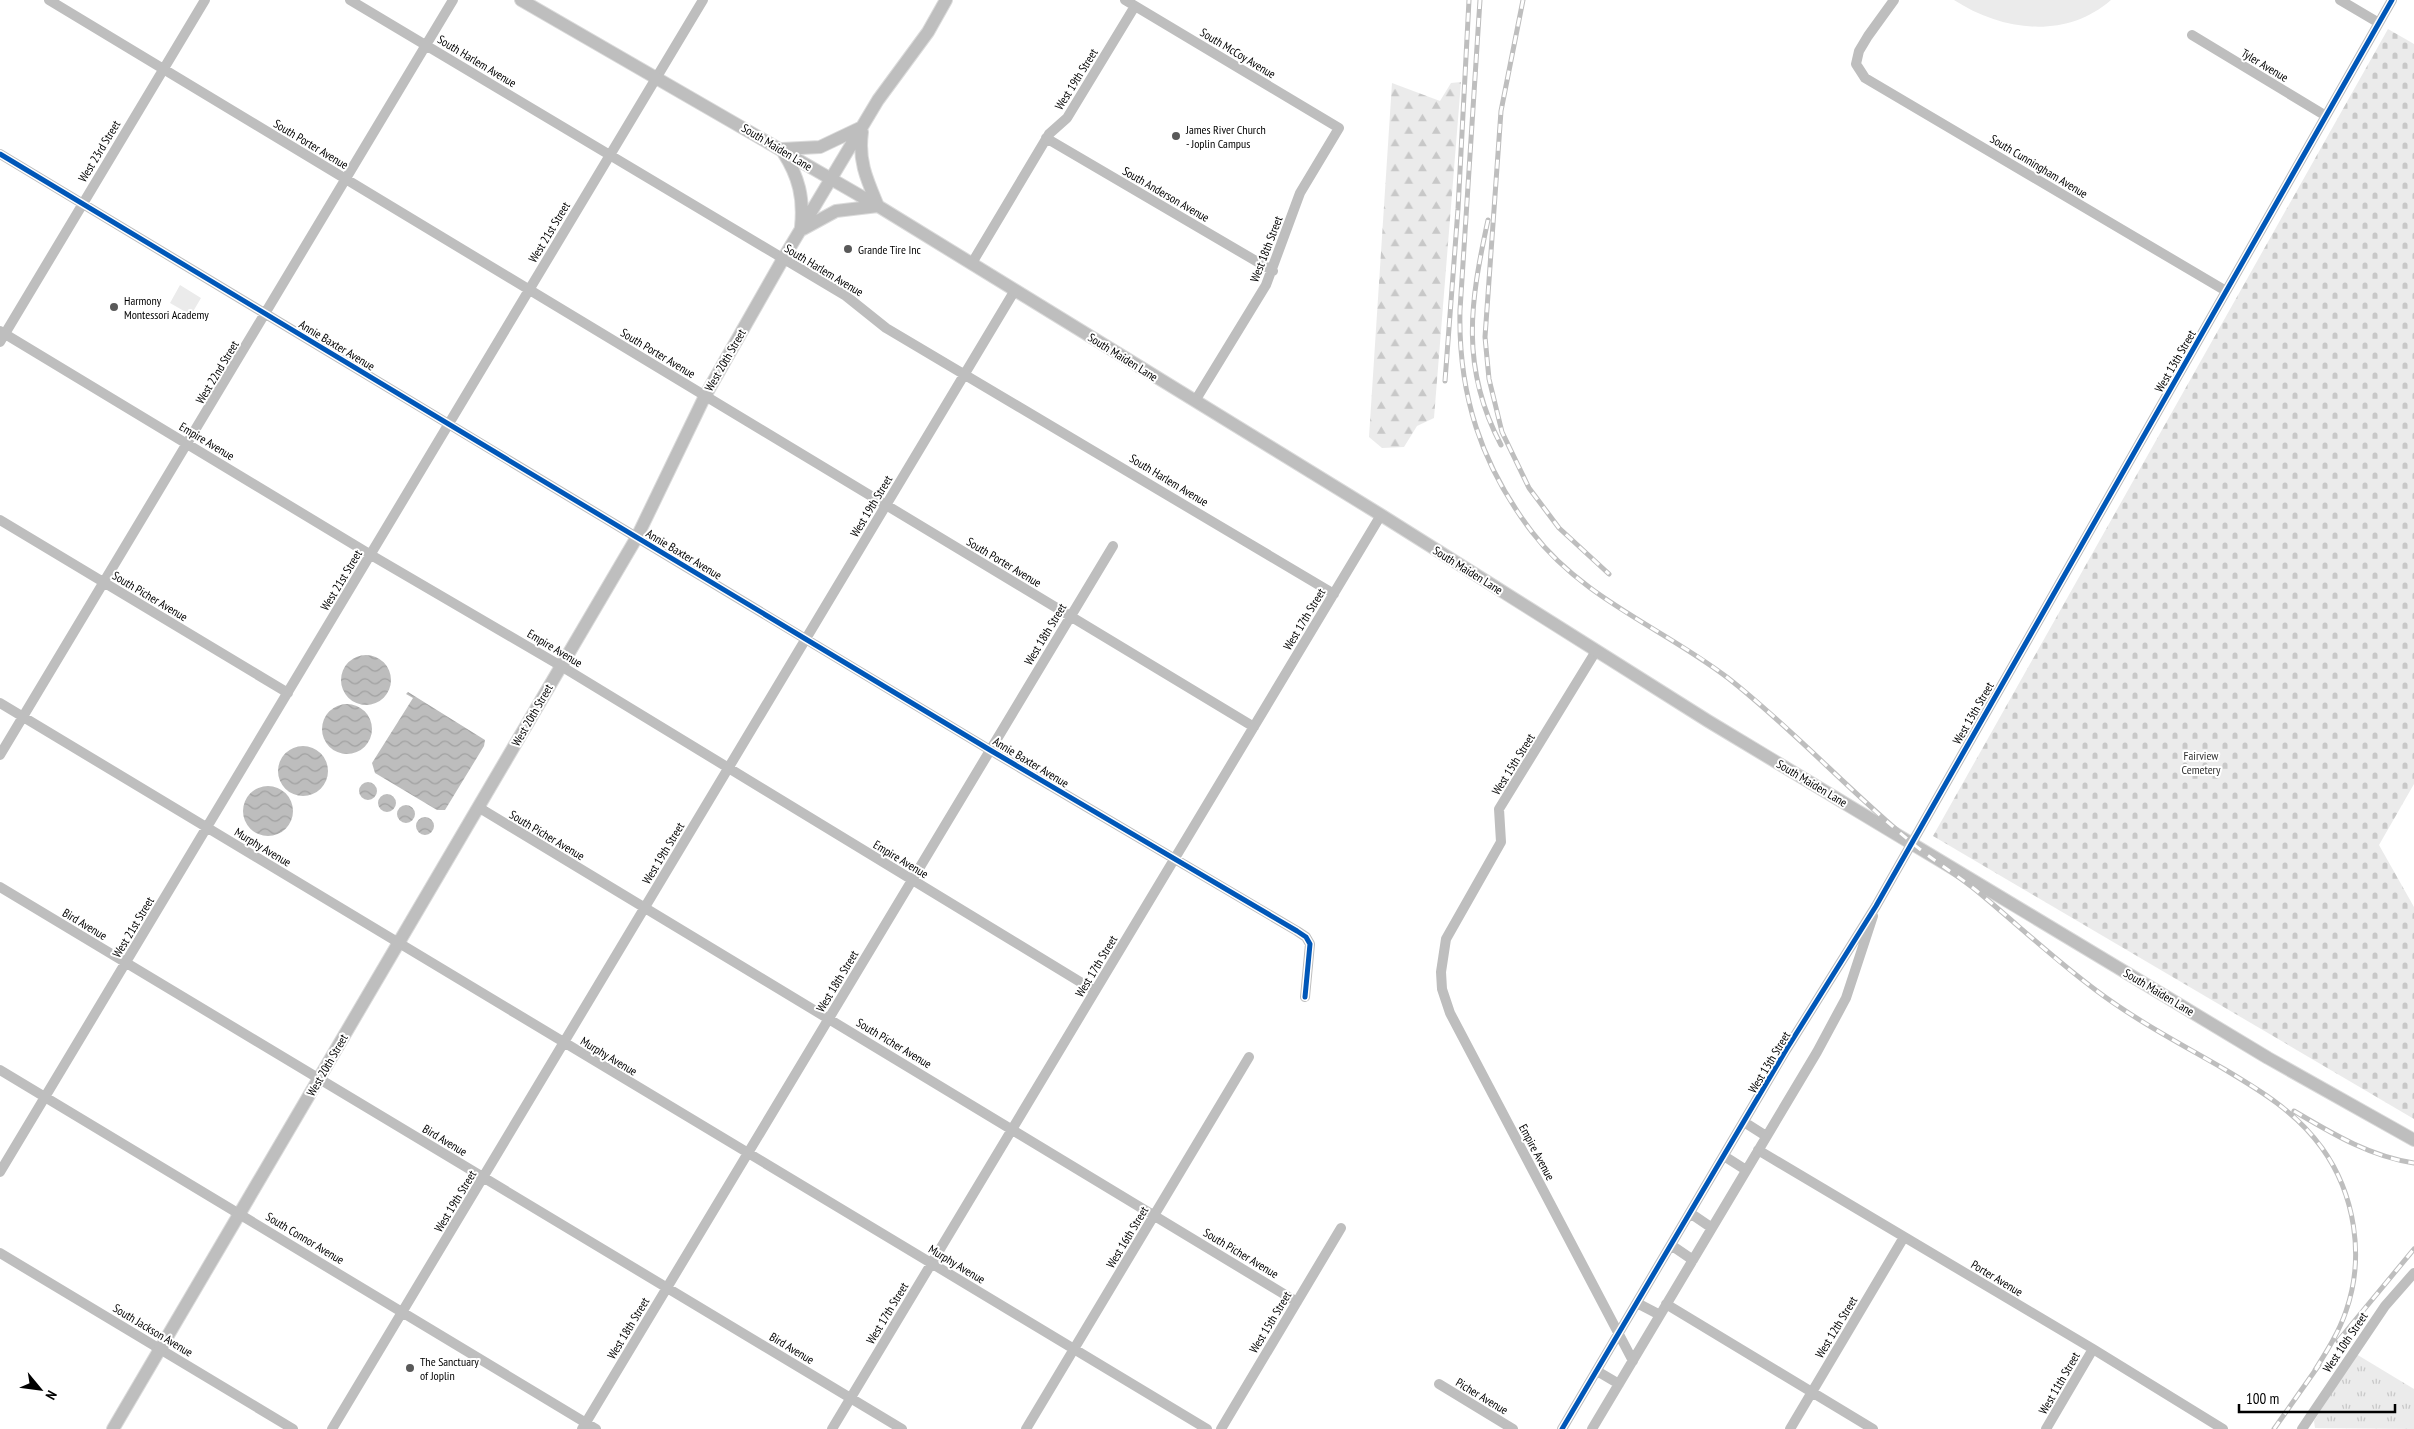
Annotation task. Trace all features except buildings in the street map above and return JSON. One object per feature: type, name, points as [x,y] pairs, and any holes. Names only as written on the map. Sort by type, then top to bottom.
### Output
[{"type":"main road","name":"South Maiden Lane","points":[[521,0],[878,206],[1381,515],[1708,721],[2268,1058],[2414,1140]]},
{"type":"main road","name":"West 20th Street","points":[[113,1429],[637,537],[705,396],[783,259],[878,100],[928,32],[946,0]]},
{"type":"main road","points":[[862,127],[861,162],[878,206],[836,211],[801,230],[803,208],[800,186],[792,166],[781,149],[820,147],[862,127]]},
{"type":"street","name":"South Porter Avenue","points":[[48,0],[1254,727]]},
{"type":"street","name":"West 23rd Street","points":[[1,335],[205,0]]},
{"type":"street","name":"South Harlem Avenue","points":[[350,0],[853,301],[881,324],[1334,594]]},
{"type":"street","name":"West 22nd Street","points":[[0,755],[453,0]]},
{"type":"street","name":"West 21st Street","points":[[0,1172],[703,0]]},
{"type":"street","name":"South McCoy Avenue","points":[[1125,0],[1339,128]]},
{"type":"street","name":"South Cunningham Avenue","points":[[1894,0],[1859,51],[1856,64],[1865,78],[2226,291]]},
{"type":"street","points":[[2340,0],[2379,23]]},
{"type":"street","name":"West 13th Street","points":[[1562,1429],[1744,1122],[1876,906],[2392,0]]},
{"type":"street","name":"West 19th Street","points":[[972,263],[1046,138],[1067,118],[1135,6]]},
{"type":"street","name":"Tyler Avenue","points":[[2192,36],[2326,116]]},
{"type":"street","name":"West 18th Street","points":[[1196,401],[1266,285],[1273,271],[1300,192],[1339,128]]},
{"type":"street","name":"South Anderson Avenue","points":[[1046,138],[1273,271]]},
{"type":"street","name":"Annie Baxter Avenue","points":[[0,154],[990,750],[1306,937],[1310,944],[1311,953],[1305,996]]},
{"type":"street","name":"West 19th Street","points":[[332,1429],[1016,290]]},
{"type":"street","name":"Empire Avenue","points":[[1,335],[561,666],[1095,991]]},
{"type":"street","name":"West 17th Street","points":[[832,1429],[1381,515]]},
{"type":"street","name":"South Picher Avenue","points":[[0,520],[288,693]]},
{"type":"street","name":"West 18th Street","points":[[584,1426],[1113,546]]},
{"type":"street","name":"West 15th Street","points":[[1444,949],[1446,939],[1501,842],[1500,809],[1596,651]]},
{"type":"street","name":"Murphy Avenue","points":[[0,703],[1207,1429]]},
{"type":"street","name":"South Picher Avenue","points":[[478,808],[1013,1128],[1297,1302]]},
{"type":"street","name":"Bird Avenue","points":[[0,887],[902,1429]]},
{"type":"street","name":"West 13th Street","points":[[1592,1429],[1846,998],[1862,954],[1876,906]]},
{"type":"street","name":"Empire Avenue","points":[[1444,949],[1441,966],[1442,989],[1450,1013],[1618,1336],[1633,1361]]},
{"type":"street","name":"West 16th Street","points":[[1026,1429],[1249,1057]]},
{"type":"street","name":"South Connor Avenue","points":[[0,1070],[402,1312],[584,1426],[596,1429]]},
{"type":"street","points":[[1744,1122],[1766,1136]]},
{"type":"street","name":"Porter Avenue","points":[[1758,1150],[2093,1349],[2223,1429]]},
{"type":"street","points":[[1724,1156],[1746,1170]]},
{"type":"street","points":[[1690,1213],[1712,1228]]},
{"type":"street","name":"West 15th Street","points":[[1221,1429],[1341,1228]]},
{"type":"street","name":"West 12th Street","points":[[1790,1429],[1904,1237]]},
{"type":"street","points":[[1671,1245],[1693,1260]]},
{"type":"street","name":"South Jackson Avenue","points":[[0,1253],[293,1429]]},
{"type":"street","name":"West 10th Street","points":[[2302,1429],[2385,1306],[2414,1273]]},
{"type":"street","points":[[1637,1303],[1660,1315]]},
{"type":"street","points":[[1666,1304],[1873,1429]]},
{"type":"street","name":"West 11th Street","points":[[2046,1429],[2093,1349]]},
{"type":"street","points":[[1597,1371],[1619,1384]]},
{"type":"street","name":"Picher Avenue","points":[[1439,1384],[1513,1429]]},
{"type":"green space","points":[[1954,0],[2111,0],[2093,13],[2074,21],[2054,26],[2033,27],[1992,19]]},
{"type":"green space","name":"Fairview Cemetery","points":[[2388,29],[2414,44],[2414,784],[2379,845],[2414,907],[2414,1119],[1933,836]]},
{"type":"green space","points":[[1461,82],[1434,418],[1417,426],[1404,447],[1382,448],[1369,437],[1392,83],[1440,101],[1451,83]]},
{"type":"green space","points":[[180,285],[201,298],[191,315],[170,303]]},
{"type":"green space","points":[[2356,1354],[2414,1389],[2414,1429],[2315,1428],[2314,1421]]},
{"type":"water","points":[[366,655],[375,657],[386,666],[391,680],[389,689],[380,700],[366,705],[357,703],[346,694],[341,680],[343,671],[352,660]]},
{"type":"water","points":[[408,692],[485,740],[484,746],[445,810],[437,810],[375,773],[372,763],[413,698],[406,694]]},
{"type":"water","points":[[347,704],[356,706],[367,715],[372,729],[370,738],[361,749],[347,754],[338,752],[327,743],[322,729],[324,720],[333,709]]},
{"type":"water","points":[[303,746],[312,748],[323,757],[328,771],[326,780],[317,791],[303,796],[294,794],[283,785],[278,771],[280,762],[289,751]]},
{"type":"water","points":[[364,782],[372,782],[377,787],[375,798],[364,800],[359,795],[359,787]]},
{"type":"water","points":[[268,786],[277,788],[288,797],[293,811],[291,820],[282,831],[268,836],[259,834],[248,825],[243,811],[245,802],[254,791]]},
{"type":"water","points":[[383,794],[391,794],[396,799],[394,810],[383,812],[378,807],[378,799]]},
{"type":"water","points":[[402,805],[410,805],[415,810],[413,821],[402,823],[397,818],[397,810]]},
{"type":"water","points":[[421,817],[429,817],[434,822],[432,833],[421,835],[416,830],[416,822]]},
{"type":"railway","points":[[1445,381],[1458,209],[1469,0]]},
{"type":"railway","points":[[1480,0],[1460,310],[1460,341],[1468,399],[1476,427],[1486,454],[1514,507],[1552,555],[1575,576],[1599,594],[1728,678],[1775,718],[1911,842],[1977,891],[2081,979],[2143,1022],[2264,1094],[2289,1113],[2312,1135],[2333,1166],[2342,1185],[2354,1227],[2355,1248],[2355,1269],[2346,1311],[2336,1334],[2315,1370]]},
{"type":"railway","points":[[1523,0],[1501,111],[1485,337],[1489,379],[1502,432],[1529,488],[1559,528],[1609,574]]},
{"type":"railway","points":[[1488,220],[1473,307],[1472,334],[1479,389],[1501,445]]},
{"type":"railway","points":[[2294,1111],[2337,1136],[2367,1150],[2414,1163]]},
{"type":"railway","points":[[2338,1341],[2414,1249]]},
{"type":"railway","points":[[2274,1429],[2319,1365]]},
{"type":"cycle path","points":[[1562,1429],[1786,1050],[1876,906],[2392,0]]},
{"type":"cycle path","points":[[0,154],[990,750],[1297,931],[1306,937],[1310,944],[1305,997]]},
{"type":"place","name":"James River Church - Joplin Campus","points":[[1176,136]]},
{"type":"place","name":"Grande Tire Inc","points":[[848,249]]},
{"type":"place","name":"Harmony Montessori Academy","points":[[114,307]]},
{"type":"place","name":"The Sanctuary of Joplin","points":[[410,1368]]}]
